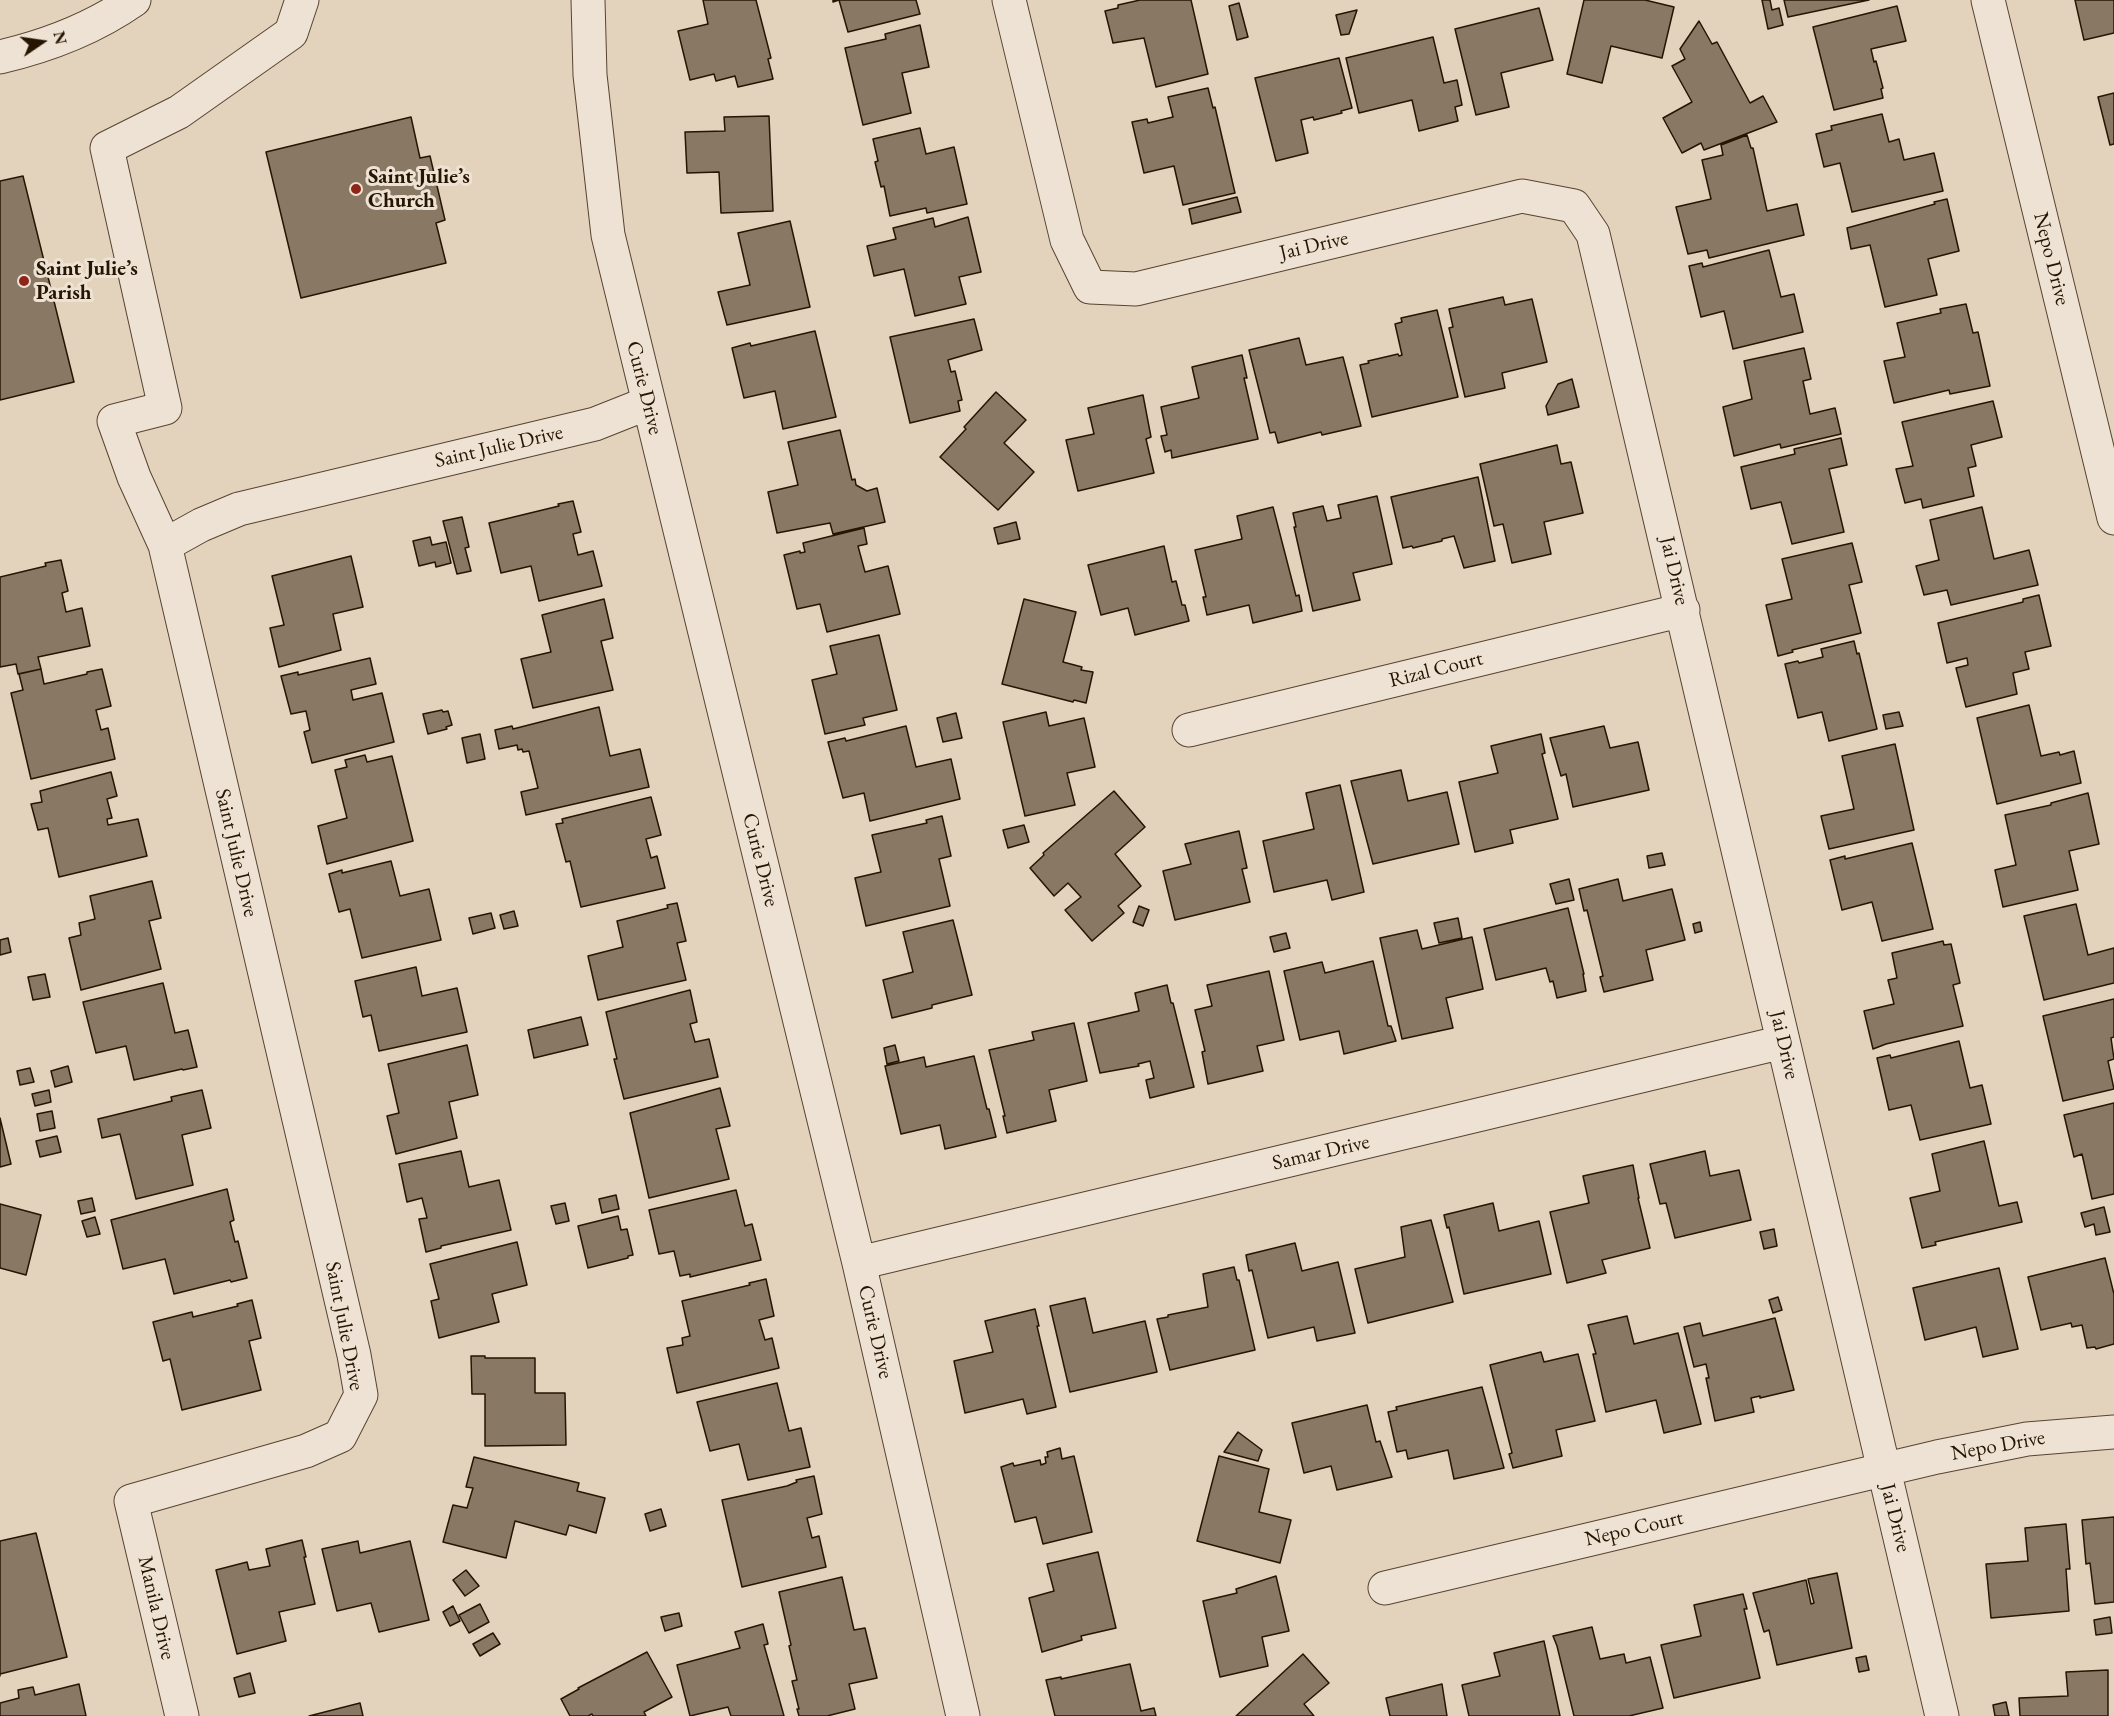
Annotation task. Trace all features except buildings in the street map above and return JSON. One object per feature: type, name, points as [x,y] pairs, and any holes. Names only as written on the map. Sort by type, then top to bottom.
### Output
[{"type":"street","points":[[0,57],[74,34],[117,12],[134,0]]},
{"type":"street","points":[[165,545],[134,477],[114,421],[165,408],[107,148],[179,112],[291,33],[302,0]]},
{"type":"street","name":"Curie Drive","points":[[588,0],[590,75],[608,236],[859,1263],[963,1716]]},
{"type":"street","name":"Jai Drive","points":[[1009,0],[1067,240],[1090,287],[1137,289],[1522,196],[1574,206],[1593,234],[1942,1716]]},
{"type":"street","name":"Nepo Drive","points":[[1988,0],[2114,518]]},
{"type":"street","name":"Saint Julie Drive","points":[[131,1500],[306,1451],[340,1436],[361,1395],[354,1355],[165,545],[201,525],[239,509],[595,424],[648,403]]},
{"type":"street","name":"Rizal Court","points":[[1189,730],[1683,610]]},
{"type":"street","name":"Samar Drive","points":[[859,1263],[1783,1042]]},
{"type":"street","name":"Nepo Drive","points":[[1883,1469],[2027,1439],[2114,1432]]},
{"type":"street","name":"Nepo Court","points":[[1385,1588],[1883,1469]]},
{"type":"street","name":"Manila Drive","points":[[131,1500],[182,1716]]},
{"type":"place","name":"Saint Julie’s Church","points":[[356,189]]},
{"type":"place","name":"Saint Julie’s Parish","points":[[24,281]]}]
